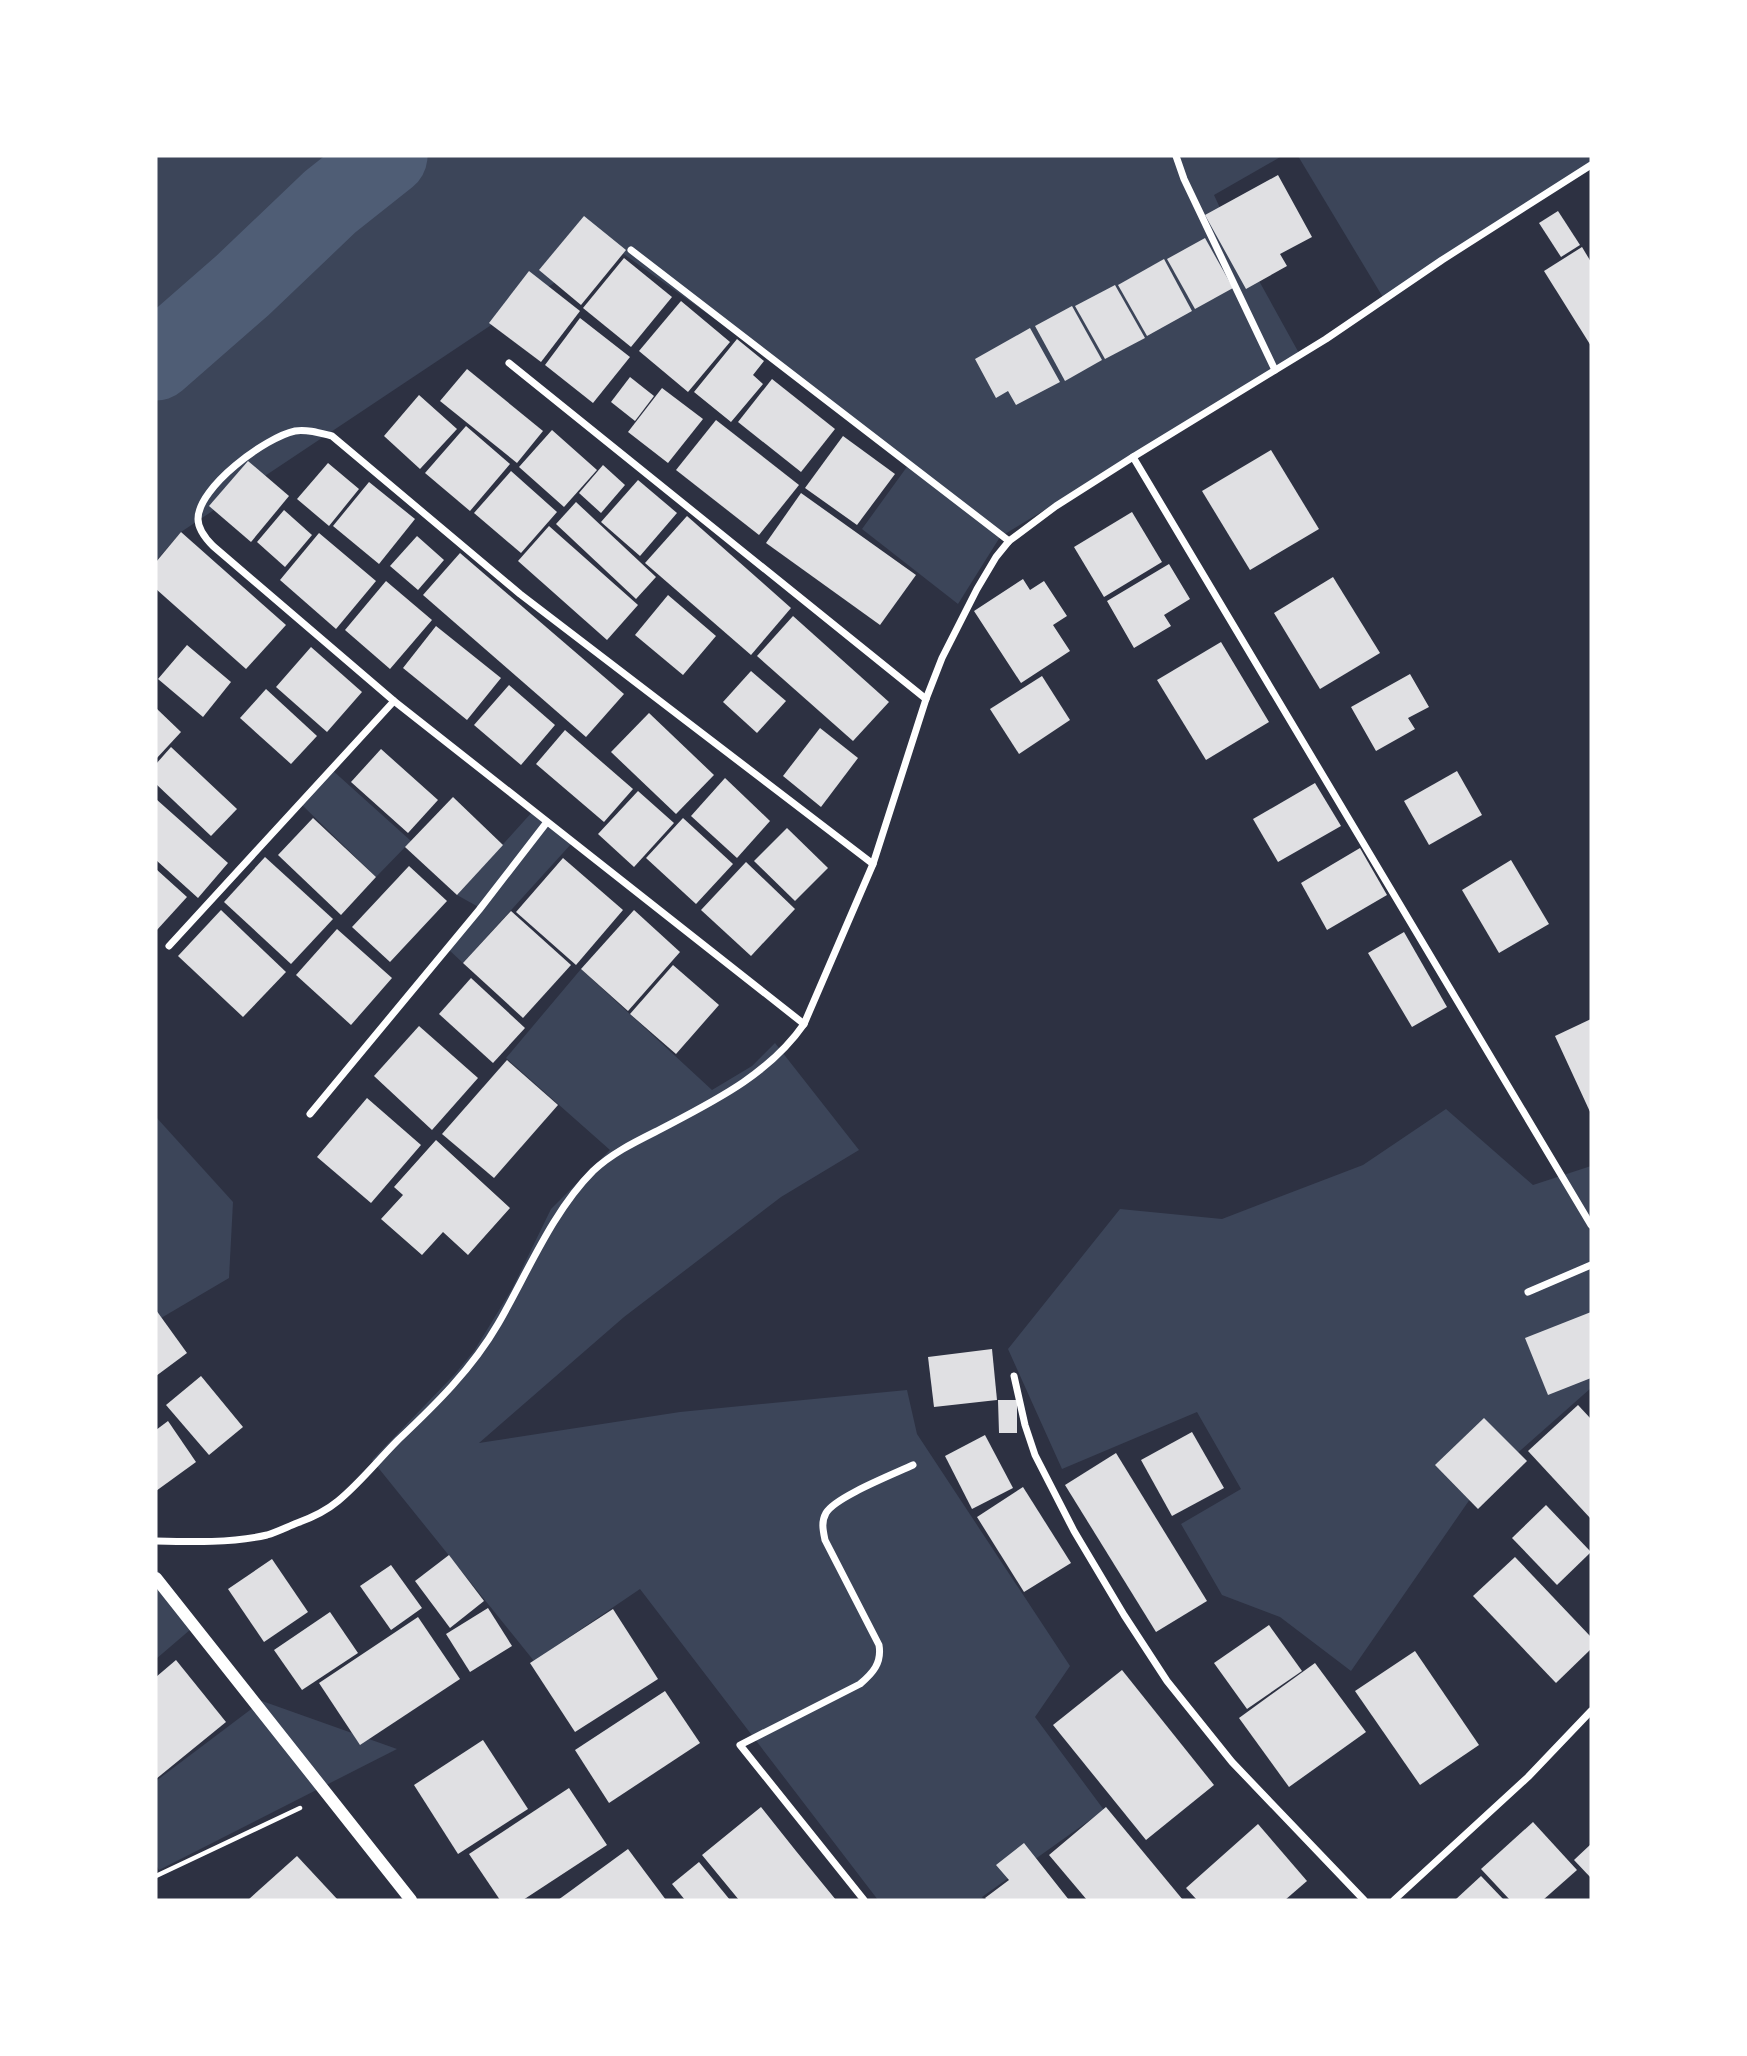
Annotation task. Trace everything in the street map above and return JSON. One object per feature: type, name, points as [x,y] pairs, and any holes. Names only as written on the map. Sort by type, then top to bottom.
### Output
[{"type":"street","points":[[1176,156],[1184,179],[1275,370]]},
{"type":"street","points":[[156,1541],[235,1540],[270,1534],[324,1511],[340,1500],[427,1414],[488,1342],[564,1208],[593,1171],[630,1145],[722,1096],[752,1076],[784,1048],[804,1024],[873,864],[926,699],[942,658],[963,613],[996,557],[1009,541],[1056,506],[1326,339],[1442,260],[1591,165]]},
{"type":"street","points":[[631,250],[1009,541]]},
{"type":"street","points":[[509,363],[926,699]]},
{"type":"street","points":[[804,1024],[394,701],[214,547],[198,525],[198,515],[205,500],[233,467],[266,444],[294,431],[312,431],[332,436],[520,594],[873,864]]},
{"type":"street","points":[[1133,457],[1591,1225]]},
{"type":"street","points":[[169,946],[394,701]]},
{"type":"street","points":[[310,1114],[479,910],[547,822]]},
{"type":"street","points":[[1528,1292],[1591,1265]]},
{"type":"street","points":[[1014,1376],[1035,1455],[1074,1531],[1167,1681],[1232,1762],[1364,1900]]},
{"type":"street","points":[[864,1900],[740,1745],[860,1684],[875,1669],[881,1654],[879,1645],[825,1540],[823,1520],[830,1507],[844,1498],[913,1465]]},
{"type":"street","points":[[156,1578],[411,1900]]},
{"type":"street","points":[[1394,1900],[1528,1777],[1591,1711]]},
{"type":"path","points":[[156,1877],[329,1795]]},
{"type":"shaded area","points":[[156,156],[1282,156],[1214,195],[1300,355],[1000,537],[958,604],[862,529],[909,464],[841,409],[611,245],[181,532],[156,561]]},
{"type":"shaded area","points":[[1298,156],[1591,156],[1591,169],[1384,299]]},
{"type":"shaded area","points":[[331,769],[411,841],[376,877],[300,803]]},
{"type":"shaded area","points":[[533,811],[572,843],[463,963],[448,949],[482,909],[457,895]]},
{"type":"shaded area","points":[[581,969],[712,1090],[752,1066],[775,1043],[859,1150],[781,1197],[624,1317],[479,1443],[680,1412],[907,1390],[917,1434],[1070,1666],[1035,1717],[1104,1810],[982,1897],[984,1900],[878,1900],[640,1589],[534,1661],[372,1460],[474,1351],[512,1289],[551,1209],[610,1150],[506,1058]]},
{"type":"shaded area","points":[[1446,1109],[1533,1185],[1591,1166],[1591,1388],[1477,1489],[1351,1671],[1280,1617],[1222,1595],[1181,1524],[1241,1489],[1197,1412],[1062,1469],[1008,1349],[1120,1209],[1222,1219],[1363,1165]]},
{"type":"shaded area","points":[[156,1117],[233,1202],[229,1278],[156,1321]]},
{"type":"shaded area","points":[[156,1568],[198,1623],[156,1659]]},
{"type":"shaded area","points":[[262,1701],[397,1749],[159,1870],[156,1865],[156,1781]]},
{"type":"building","points":[[1278,175],[1312,237],[1280,254],[1287,266],[1246,289],[1205,215]]},
{"type":"building","points":[[1558,211],[1580,245],[1561,257],[1539,223]]},
{"type":"building","points":[[584,216],[626,250],[581,305],[539,270]]},
{"type":"building","points":[[1205,238],[1233,288],[1195,309],[1167,259]]},
{"type":"building","points":[[1582,247],[1591,262],[1591,346],[1544,271]]},
{"type":"building","points":[[624,258],[672,297],[631,347],[583,308]]},
{"type":"building","points":[[1164,259],[1192,311],[1147,336],[1118,285]]},
{"type":"building","points":[[529,271],[580,311],[541,362],[489,323]]},
{"type":"building","points":[[1115,285],[1145,338],[1105,359],[1075,306]]},
{"type":"building","points":[[681,301],[730,342],[688,392],[639,351]]},
{"type":"building","points":[[1072,306],[1102,360],[1065,381],[1035,326]]},
{"type":"building","points":[[580,318],[630,357],[593,403],[545,365]]},
{"type":"building","points":[[1030,328],[1060,382],[1016,405],[1008,391],[996,398],[975,359]]},
{"type":"building","points":[[737,339],[764,361],[753,375],[763,384],[731,422],[694,392]]},
{"type":"building","points":[[467,369],[543,431],[517,463],[440,401]]},
{"type":"building","points":[[630,377],[654,396],[635,421],[611,402]]},
{"type":"building","points":[[772,379],[835,429],[801,472],[738,422]]},
{"type":"building","points":[[662,388],[703,419],[668,463],[628,432]]},
{"type":"building","points":[[419,395],[457,429],[420,469],[384,436]]},
{"type":"building","points":[[716,420],[799,485],[759,535],[676,470]]},
{"type":"building","points":[[466,426],[510,464],[470,511],[425,473]]},
{"type":"building","points":[[552,430],[597,470],[564,507],[519,467]]},
{"type":"building","points":[[843,436],[895,474],[857,525],[805,488]]},
{"type":"building","points":[[1271,450],[1319,529],[1250,570],[1202,491]]},
{"type":"building","points":[[248,461],[289,496],[251,542],[209,506]]},
{"type":"building","points":[[328,463],[359,489],[329,526],[297,499]]},
{"type":"building","points":[[603,465],[625,485],[601,513],[579,493]]},
{"type":"building","points":[[511,471],[557,512],[521,553],[474,513]]},
{"type":"building","points":[[638,480],[677,513],[640,556],[601,522]]},
{"type":"building","points":[[369,482],[415,519],[379,564],[333,526]]},
{"type":"building","points":[[801,493],[916,575],[880,625],[766,543]]},
{"type":"building","points":[[576,502],[656,577],[636,599],[556,524]]},
{"type":"building","points":[[284,510],[312,535],[285,567],[257,542]]},
{"type":"building","points":[[1132,512],[1162,562],[1104,597],[1074,547]]},
{"type":"building","points":[[687,516],[791,608],[751,655],[645,563]]},
{"type":"building","points":[[549,526],[638,605],[607,640],[518,561]]},
{"type":"building","points":[[181,532],[286,625],[246,669],[156,589],[156,562]]},
{"type":"building","points":[[319,533],[376,581],[336,629],[280,580]]},
{"type":"building","points":[[417,536],[444,560],[418,590],[390,566]]},
{"type":"building","points":[[460,553],[624,694],[586,737],[423,595]]},
{"type":"building","points":[[1169,564],[1190,599],[1164,615],[1171,626],[1134,648],[1107,601]]},
{"type":"building","points":[[1333,577],[1380,653],[1320,689],[1274,613]]},
{"type":"building","points":[[1023,579],[1030,590],[1044,581],[1067,616],[1053,625],[1070,651],[1021,683],[974,611]]},
{"type":"building","points":[[386,581],[432,620],[390,669],[345,630]]},
{"type":"building","points":[[668,595],[716,636],[683,675],[635,635]]},
{"type":"building","points":[[793,616],[889,702],[853,741],[757,656]]},
{"type":"building","points":[[436,626],[501,678],[467,720],[403,668]]},
{"type":"building","points":[[1221,642],[1269,722],[1206,760],[1157,680]]},
{"type":"building","points":[[187,645],[231,682],[203,717],[158,679]]},
{"type":"building","points":[[311,647],[362,692],[327,732],[276,687]]},
{"type":"building","points":[[751,671],[786,701],[757,733],[723,702]]},
{"type":"building","points":[[1410,674],[1429,707],[1408,718],[1415,729],[1376,751],[1351,707]]},
{"type":"building","points":[[1042,676],[1070,720],[1019,754],[990,709]]},
{"type":"building","points":[[509,685],[555,725],[521,765],[474,725]]},
{"type":"building","points":[[266,689],[317,736],[291,764],[240,718]]},
{"type":"building","points":[[156,708],[181,732],[156,759]]},
{"type":"building","points":[[649,713],[714,775],[676,814],[611,752]]},
{"type":"building","points":[[820,728],[858,758],[821,807],[783,776]]},
{"type":"building","points":[[565,730],[633,789],[604,822],[536,764]]},
{"type":"building","points":[[171,747],[237,809],[211,836],[156,784],[156,764]]},
{"type":"building","points":[[381,749],[438,800],[408,833],[351,782]]},
{"type":"building","points":[[1457,771],[1482,815],[1429,845],[1404,801]]},
{"type":"building","points":[[725,778],[770,821],[737,858],[691,816]]},
{"type":"building","points":[[1315,783],[1341,826],[1278,862],[1253,819]]},
{"type":"building","points":[[638,791],[674,823],[634,867],[598,834]]},
{"type":"building","points":[[453,797],[503,845],[457,895],[405,847]]},
{"type":"building","points":[[156,799],[228,863],[198,898],[156,860]]},
{"type":"building","points":[[313,818],[376,877],[341,915],[278,855]]},
{"type":"building","points":[[683,818],[733,864],[696,904],[646,858]]},
{"type":"building","points":[[787,828],[828,868],[795,901],[754,861]]},
{"type":"building","points":[[1360,848],[1387,895],[1327,930],[1301,883]]},
{"type":"building","points":[[265,857],[333,919],[291,964],[224,902]]},
{"type":"building","points":[[563,858],[623,910],[576,965],[516,912]]},
{"type":"building","points":[[1511,860],[1549,924],[1499,953],[1462,890]]},
{"type":"building","points":[[746,862],[795,909],[751,956],[701,910]]},
{"type":"building","points":[[409,866],[447,901],[390,962],[352,927]]},
{"type":"building","points":[[156,869],[187,897],[156,931]]},
{"type":"building","points":[[221,910],[286,972],[243,1017],[178,956]]},
{"type":"building","points":[[634,910],[680,952],[628,1011],[581,969]]},
{"type":"building","points":[[511,911],[571,965],[523,1018],[463,963]]},
{"type":"building","points":[[337,929],[392,978],[351,1025],[296,975]]},
{"type":"building","points":[[1404,932],[1447,1007],[1412,1027],[1368,953]]},
{"type":"building","points":[[673,965],[719,1005],[676,1054],[630,1014]]},
{"type":"building","points":[[471,978],[525,1028],[493,1063],[439,1014]]},
{"type":"building","points":[[1591,1019],[1591,1114],[1555,1036]]},
{"type":"building","points":[[419,1026],[478,1078],[432,1130],[374,1076]]},
{"type":"building","points":[[507,1060],[558,1105],[494,1178],[442,1134]]},
{"type":"building","points":[[367,1098],[421,1145],[371,1203],[317,1157]]},
{"type":"building","points":[[436,1140],[510,1208],[468,1255],[443,1232],[422,1255],[381,1219],[403,1195],[394,1187]]},
{"type":"building","points":[[156,1310],[187,1353],[156,1376]]},
{"type":"building","points":[[1591,1312],[1591,1378],[1548,1395],[1525,1338]]},
{"type":"building","points":[[992,1349],[997,1400],[934,1407],[928,1357]]},
{"type":"building","points":[[201,1376],[243,1427],[209,1455],[166,1405]]},
{"type":"building","points":[[998,1400],[1017,1400],[1017,1433],[999,1433]]},
{"type":"building","points":[[1578,1405],[1591,1419],[1591,1519],[1528,1451]]},
{"type":"building","points":[[1484,1418],[1527,1461],[1478,1509],[1435,1465]]},
{"type":"building","points":[[168,1421],[196,1462],[156,1491],[156,1430]]},
{"type":"building","points":[[1192,1432],[1224,1488],[1172,1516],[1141,1460]]},
{"type":"building","points":[[985,1435],[1013,1488],[972,1509],[945,1456]]},
{"type":"building","points":[[1116,1453],[1207,1601],[1156,1632],[1065,1485]]},
{"type":"building","points":[[1023,1487],[1071,1563],[1024,1592],[977,1517]]},
{"type":"building","points":[[1546,1505],[1591,1552],[1557,1585],[1512,1538]]},
{"type":"building","points":[[449,1555],[484,1601],[450,1628],[415,1581]]},
{"type":"building","points":[[1515,1557],[1591,1637],[1591,1649],[1556,1683],[1473,1596]]},
{"type":"building","points":[[272,1559],[308,1612],[264,1642],[228,1589]]},
{"type":"building","points":[[391,1565],[422,1608],[391,1630],[360,1586]]},
{"type":"building","points":[[488,1608],[512,1646],[470,1672],[446,1634]]},
{"type":"building","points":[[613,1609],[658,1679],[575,1732],[530,1663]]},
{"type":"building","points":[[330,1612],[358,1653],[302,1690],[274,1650]]},
{"type":"building","points":[[418,1617],[460,1679],[360,1745],[319,1683]]},
{"type":"building","points":[[1269,1625],[1302,1671],[1247,1709],[1214,1663]]},
{"type":"building","points":[[1415,1651],[1479,1745],[1420,1785],[1355,1691]]},
{"type":"building","points":[[176,1660],[226,1722],[156,1779],[156,1677]]},
{"type":"building","points":[[1315,1663],[1366,1732],[1289,1787],[1239,1718]]},
{"type":"building","points":[[1122,1670],[1214,1785],[1146,1840],[1053,1725]]},
{"type":"building","points":[[665,1691],[700,1743],[609,1803],[575,1750]]},
{"type":"building","points":[[483,1740],[528,1809],[458,1854],[414,1785]]},
{"type":"building","points":[[569,1788],[607,1845],[523,1900],[500,1900],[469,1854]]},
{"type":"building","points":[[761,1807],[836,1900],[739,1900],[702,1855]]},
{"type":"building","points":[[1106,1807],[1183,1900],[1087,1900],[1049,1855]]},
{"type":"building","points":[[1533,1822],[1577,1870],[1543,1900],[1510,1900],[1481,1869]]},
{"type":"building","points":[[1258,1824],[1307,1881],[1285,1900],[1197,1900],[1186,1888]]},
{"type":"building","points":[[1024,1843],[1069,1900],[985,1898],[1009,1880],[996,1865]]},
{"type":"building","points":[[1591,1844],[1591,1878],[1574,1860]]},
{"type":"building","points":[[628,1849],[666,1900],[558,1900]]},
{"type":"building","points":[[297,1856],[338,1900],[248,1900]]},
{"type":"building","points":[[699,1862],[730,1900],[685,1900],[672,1884]]},
{"type":"building","points":[[1481,1876],[1504,1900],[1455,1900]]},
{"type":"waterway","points":[[156,361],[243,285],[330,202],[388,156]]}]
